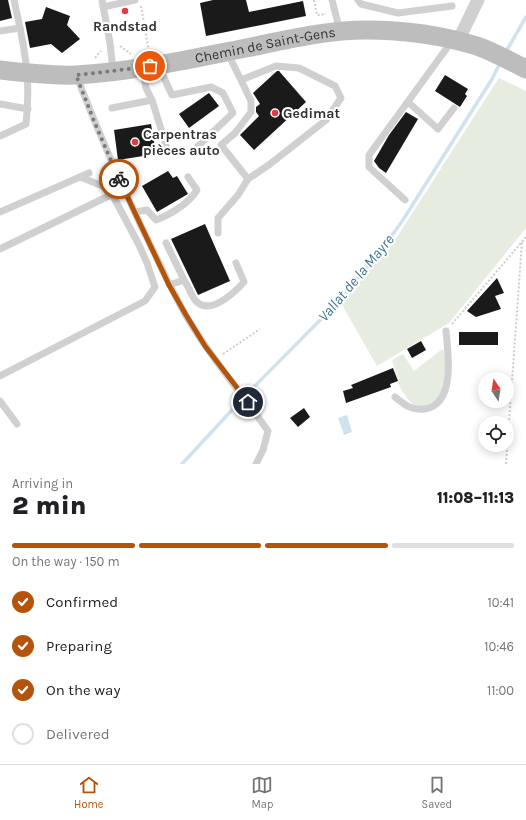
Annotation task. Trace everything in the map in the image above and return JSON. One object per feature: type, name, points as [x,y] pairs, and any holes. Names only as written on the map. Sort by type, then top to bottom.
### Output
[{"type":"main road","name":"Chemin de Saint-Gens","points":[[0,70],[28,74],[76,75],[113,71],[145,60],[227,52],[311,35],[365,30],[422,34],[455,41],[494,53],[526,69]]},
{"type":"street","points":[[455,41],[478,0]]},
{"type":"lane","points":[[0,136],[26,124],[28,109],[28,74],[14,0]]},
{"type":"lane","points":[[113,71],[103,4],[135,0]]},
{"type":"lane","points":[[332,0],[341,32]]},
{"type":"lane","points":[[358,0],[361,4],[398,13],[452,6]]},
{"type":"lane","points":[[0,31],[20,28]]},
{"type":"lane","points":[[405,200],[369,168],[369,154],[455,41]]},
{"type":"lane","points":[[227,52],[251,101],[251,112],[235,133],[221,145],[248,179]]},
{"type":"lane","points":[[145,60],[146,88],[152,100],[166,145]]},
{"type":"lane","points":[[145,60],[172,95],[211,87],[223,93],[233,113],[198,146]]},
{"type":"lane","points":[[218,233],[218,218],[238,195],[248,179],[270,164],[326,120],[341,98],[335,86],[299,68],[276,66],[241,80]]},
{"type":"lane","points":[[76,75],[123,189],[169,285],[186,315],[215,359],[268,431],[263,450],[256,464]]},
{"type":"lane","points":[[112,108],[152,100]]},
{"type":"lane","points":[[408,102],[438,129],[454,108]]},
{"type":"lane","points":[[0,104],[28,109]]},
{"type":"lane","points":[[0,212],[88,173]]},
{"type":"lane","points":[[0,376],[145,301],[155,287],[139,245],[112,194],[103,186],[80,177]]},
{"type":"lane","points":[[135,212],[147,210],[156,220],[191,200],[197,190],[188,177]]},
{"type":"lane","points":[[0,249],[123,189]]},
{"type":"lane","points":[[166,243],[195,300],[204,306],[215,305],[235,291],[244,282],[236,263]]},
{"type":"lane","points":[[169,285],[184,280]]},
{"type":"lane","points":[[395,397],[406,406],[417,410],[429,408],[438,403],[445,393],[448,377],[448,347],[446,331]]},
{"type":"lane","points":[[0,401],[17,424]]},
{"type":"path","points":[[314,0],[317,15],[326,14]]},
{"type":"path","points":[[92,61],[102,51],[102,44],[116,41],[123,49],[145,60],[149,52],[149,47],[141,6]]},
{"type":"path","points":[[446,331],[526,237]]},
{"type":"path","points":[[506,464],[522,242]]},
{"type":"path","points":[[215,359],[260,329]]},
{"type":"shaded area","points":[[499,78],[526,91],[526,228],[449,323],[377,366],[341,303],[395,240]]},
{"type":"shaded area","points":[[444,349],[446,371],[445,383],[442,392],[438,398],[431,403],[420,407],[416,406],[411,403],[400,387],[392,360],[403,354],[414,371]]},
{"type":"water","points":[[347,415],[352,432],[344,435],[338,418]]},
{"type":"building","points":[[0,0],[8,0],[12,18],[0,21]]},
{"type":"building","points":[[213,0],[246,0],[249,12],[303,1],[306,16],[206,36],[200,3]]},
{"type":"building","points":[[46,7],[70,16],[67,25],[80,39],[62,53],[51,44],[30,48],[25,22],[42,19]]},
{"type":"building","name":"Gedimat","points":[[277,71],[279,71],[306,102],[254,150],[240,135],[259,116],[256,112],[256,107],[260,104],[253,93]]},
{"type":"building","points":[[445,75],[468,89],[465,94],[467,96],[460,107],[435,91]]},
{"type":"building","points":[[209,93],[219,106],[189,128],[179,114]]},
{"type":"building","points":[[406,112],[418,119],[386,173],[379,168],[374,161],[389,135]]},
{"type":"building","name":"Carpentras pièces auto","points":[[151,124],[156,154],[118,160],[114,130]]},
{"type":"building","points":[[168,171],[173,178],[177,176],[188,194],[157,212],[142,186]]},
{"type":"building","points":[[205,224],[230,281],[198,295],[171,239]]},
{"type":"building","points":[[497,278],[504,293],[495,296],[501,309],[476,317],[467,311]]},
{"type":"building","points":[[459,332],[498,332],[498,345],[459,345]]},
{"type":"building","points":[[421,341],[426,350],[412,358],[407,349]]},
{"type":"building","points":[[393,368],[398,381],[390,384],[391,387],[346,403],[343,391],[353,388],[351,385]]},
{"type":"building","points":[[304,408],[310,417],[298,427],[290,418]]},
{"type":"waterway","name":"Vallat de la Mayre","points":[[508,48],[526,17]]},
{"type":"waterway","name":"Vallat de la Mayre","points":[[182,464],[243,398],[337,303],[379,253],[403,220],[492,79],[498,67]]},
{"type":"way so far","points":[[119,179],[76,75],[150,66]]},
{"type":"place","name":"Randstad","points":[[125,11]]},
{"type":"place","name":"Gedimat","points":[[275,113]]},
{"type":"place","name":"Carpentras pièces auto","points":[[135,142]]},
{"type":"route","points":[[119,179],[169,285],[186,315],[205,346],[248,402]]}]
